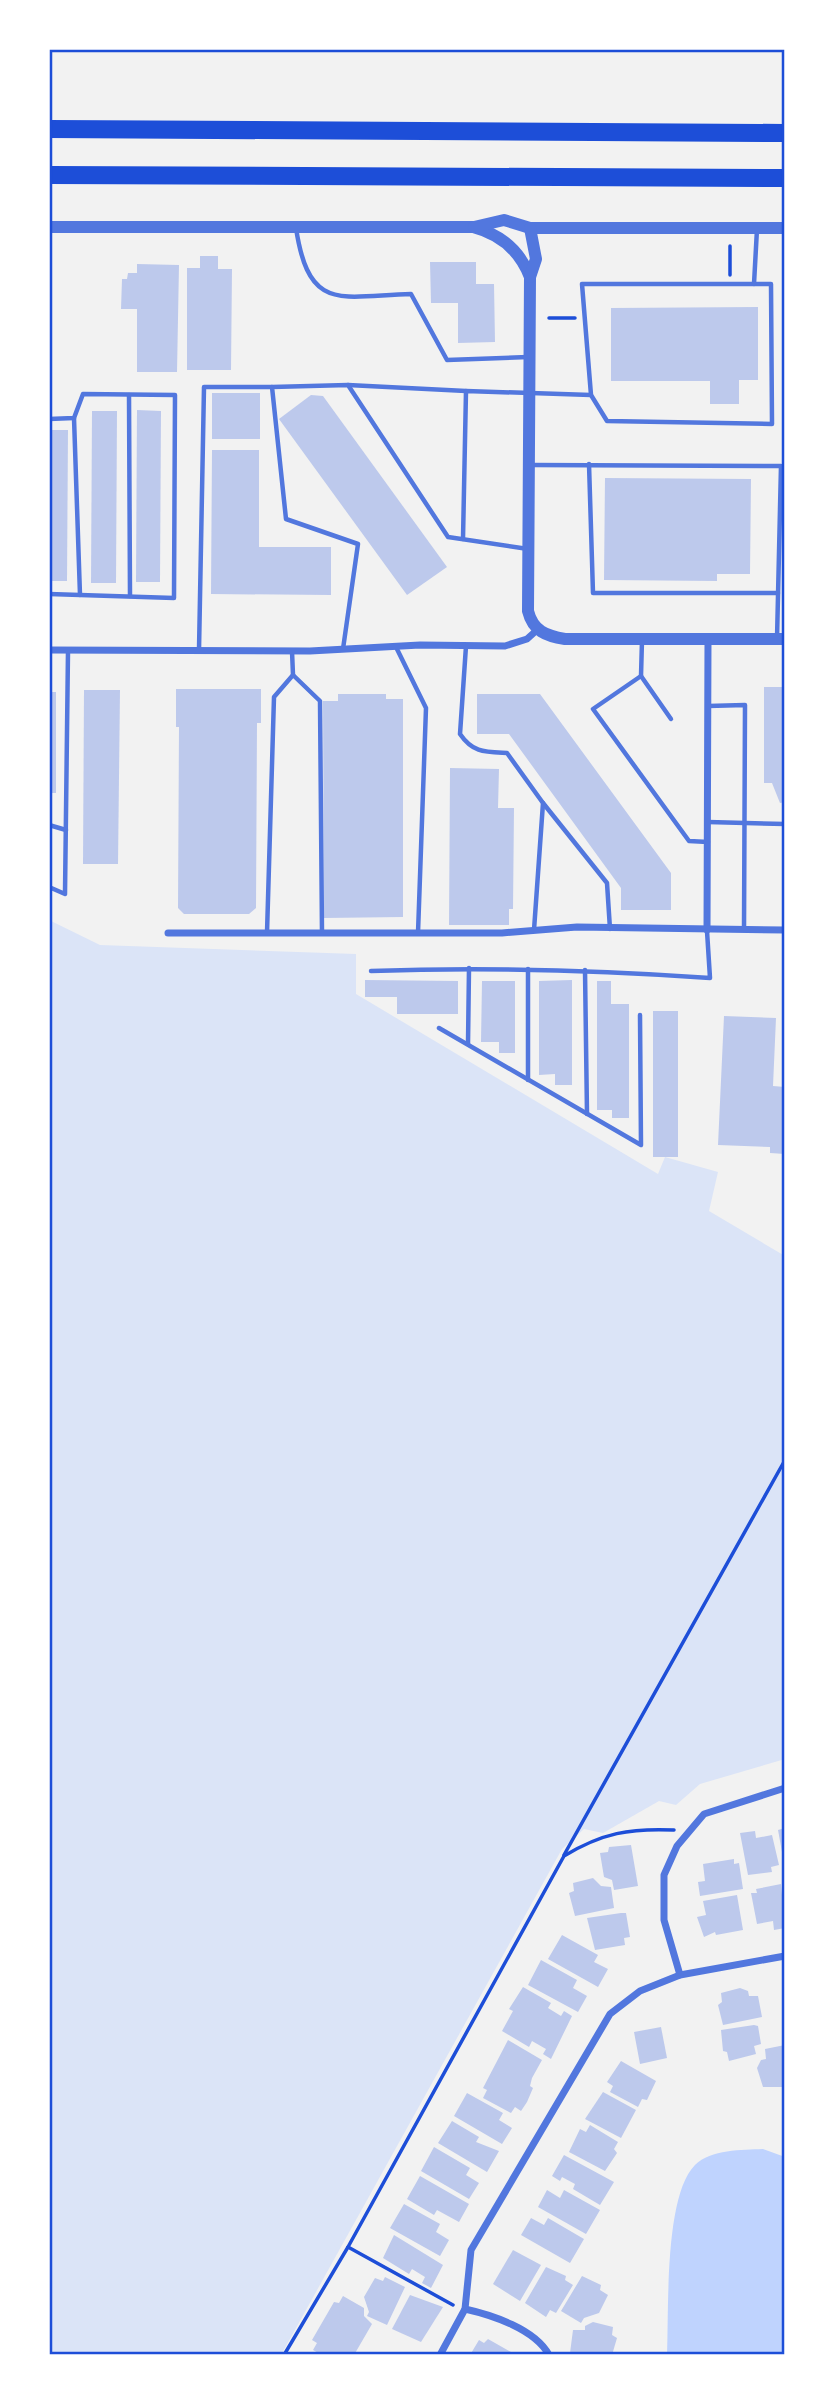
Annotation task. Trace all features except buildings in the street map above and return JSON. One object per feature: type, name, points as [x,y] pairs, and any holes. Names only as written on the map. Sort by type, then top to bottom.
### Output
[{"type":"highway","points":[[49,129],[785,133]]},
{"type":"highway","points":[[49,175],[785,178]]},
{"type":"street","points":[[49,227],[473,228],[504,220],[530,228],[785,228]]},
{"type":"street","points":[[473,228],[491,233],[510,246],[530,277]]},
{"type":"street","points":[[530,228],[536,259],[530,277],[528,611],[537,630],[565,639],[781,639]]},
{"type":"street","points":[[49,650],[292,651],[517,643],[537,630]]},
{"type":"street","points":[[707,930],[708,639]]},
{"type":"street","points":[[168,933],[418,933],[577,927],[785,930]]},
{"type":"street","points":[[680,1975],[664,1920],[664,1875],[677,1846],[704,1814],[785,1788]]},
{"type":"street","points":[[440,2355],[465,2309],[471,2250],[610,2014],[640,1991],[680,1975],[785,1956]]},
{"type":"street","points":[[465,2309],[487,2314],[521,2330],[544,2347],[549,2355]]},
{"type":"lane","points":[[296,227],[301,262],[315,285],[332,296],[411,294],[447,360],[529,357]]},
{"type":"lane","points":[[754,284],[757,228]]},
{"type":"lane","points":[[582,284],[754,284],[771,284],[772,424],[607,421],[590,395],[582,284]]},
{"type":"lane","points":[[198,651],[204,387],[348,385],[590,395]]},
{"type":"lane","points":[[348,385],[448,537],[528,549]]},
{"type":"lane","points":[[272,387],[286,519],[358,544],[343,650]]},
{"type":"lane","points":[[463,539],[466,391]]},
{"type":"lane","points":[[49,594],[80,595],[174,597],[175,395],[83,394],[74,418],[80,595]]},
{"type":"lane","points":[[129,395],[130,596]]},
{"type":"lane","points":[[49,419],[74,418]]},
{"type":"lane","points":[[589,464],[593,593],[778,593]]},
{"type":"lane","points":[[529,465],[781,466],[778,593],[781,639]]},
{"type":"lane","points":[[642,639],[641,676],[671,719]]},
{"type":"lane","points":[[466,645],[460,734],[468,746],[479,752],[507,753],[542,803],[607,883],[610,929]]},
{"type":"lane","points":[[396,646],[426,708],[418,933]]},
{"type":"lane","points":[[49,887],[65,894],[68,650]]},
{"type":"lane","points":[[267,933],[274,697],[293,675],[292,651]]},
{"type":"lane","points":[[293,675],[320,701],[322,933]]},
{"type":"lane","points":[[641,676],[593,709],[689,841],[708,842]]},
{"type":"lane","points":[[708,706],[745,705],[744,930]]},
{"type":"lane","points":[[534,930],[542,803]]},
{"type":"lane","points":[[708,822],[785,824]]},
{"type":"lane","points":[[49,825],[66,830]]},
{"type":"lane","points":[[371,971],[469,968],[585,970],[710,978],[707,930]]},
{"type":"lane","points":[[468,1045],[469,968]]},
{"type":"lane","points":[[528,969],[528,1080]]},
{"type":"lane","points":[[585,970],[587,1114]]},
{"type":"lane","points":[[439,1028],[641,1146],[640,1015]]},
{"type":"path","points":[[730,246],[730,284]]},
{"type":"path","points":[[549,318],[585,317]]},
{"type":"path","points":[[284,2355],[348,2247],[785,1460]]},
{"type":"path","points":[[564,1856],[591,1839],[636,1828],[690,1830]]},
{"type":"path","points":[[348,2247],[465,2309]]},
{"type":"shaded area","points":[[49,920],[100,945],[356,954],[356,994],[658,1174],[665,1157],[718,1172],[709,1211],[785,1256],[785,1759],[700,1784],[676,1805],[659,1801],[603,1833],[584,1829],[562,1849],[281,2355],[49,2355]]},
{"type":"water","points":[[763,2149],[785,2157],[785,2355],[667,2355],[670,2255],[678,2201],[685,2180],[695,2165],[709,2156],[727,2151]]}]
